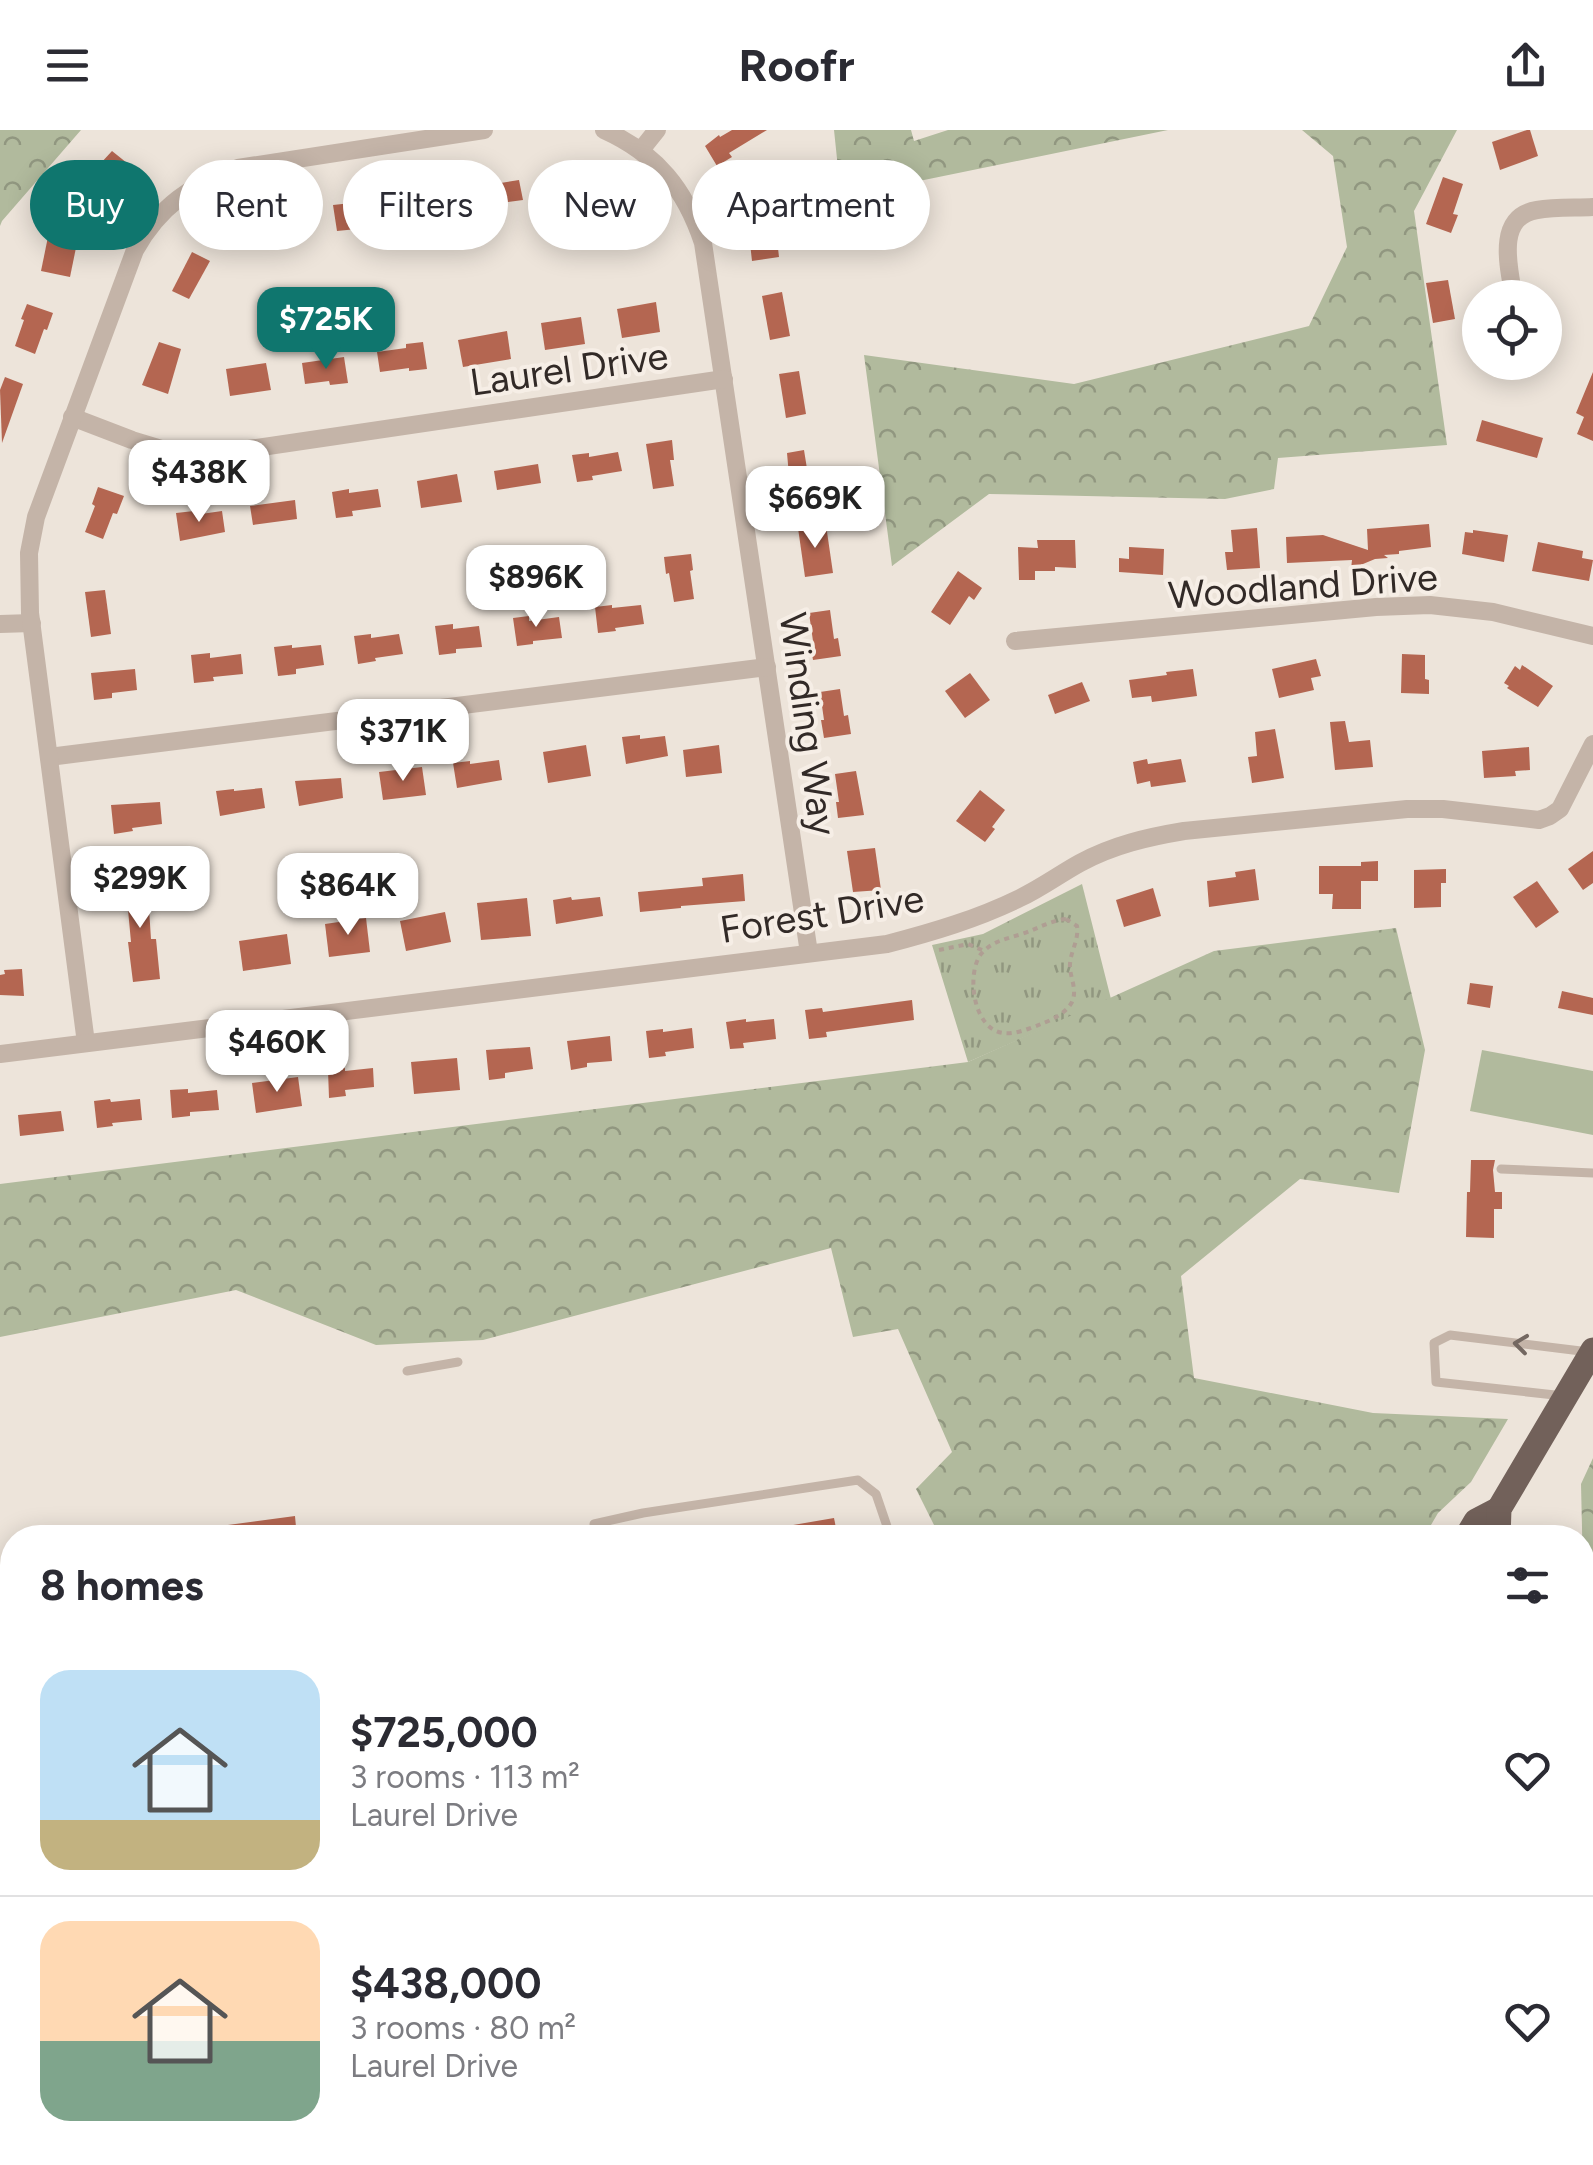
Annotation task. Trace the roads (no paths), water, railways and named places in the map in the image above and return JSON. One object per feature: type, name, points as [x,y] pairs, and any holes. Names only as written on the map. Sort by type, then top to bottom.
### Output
[{"type":"main road","points":[[1498,1525],[1499,1509],[1592,1351]]},
{"type":"main road","points":[[1474,1525],[1499,1509]]},
{"type":"street","points":[[86,1043],[28,589],[29,553],[36,517],[135,250],[155,220],[191,188],[212,176],[238,168],[484,130]]},
{"type":"street","name":"Winding Way","points":[[604,130],[641,150],[671,179],[695,220],[702,244],[809,953]]},
{"type":"street","points":[[641,150],[657,130]]},
{"type":"street","points":[[1511,280],[1507,244],[1516,222],[1525,214],[1593,207]]},
{"type":"street","name":"Laurel Drive","points":[[72,418],[175,452],[208,455],[724,379]]},
{"type":"street","name":"Woodland Drive","points":[[1016,642],[1430,604],[1493,612],[1593,636]]},
{"type":"street","points":[[0,624],[32,623]]},
{"type":"street","points":[[49,758],[767,667]]},
{"type":"street","name":"Forest Drive","points":[[0,1054],[887,944],[950,927],[1023,897],[1081,862],[1114,848],[1184,831],[1407,809],[1444,809],[1539,820],[1560,809],[1593,744]]},
{"type":"lane","points":[[1501,1168],[1593,1173]]},
{"type":"lane","points":[[1566,1396],[1436,1382],[1434,1343],[1450,1335],[1592,1351]]},
{"type":"lane","points":[[406,1371],[458,1362]]},
{"type":"lane","points":[[594,1524],[858,1480],[876,1494],[887,1525]]}]
